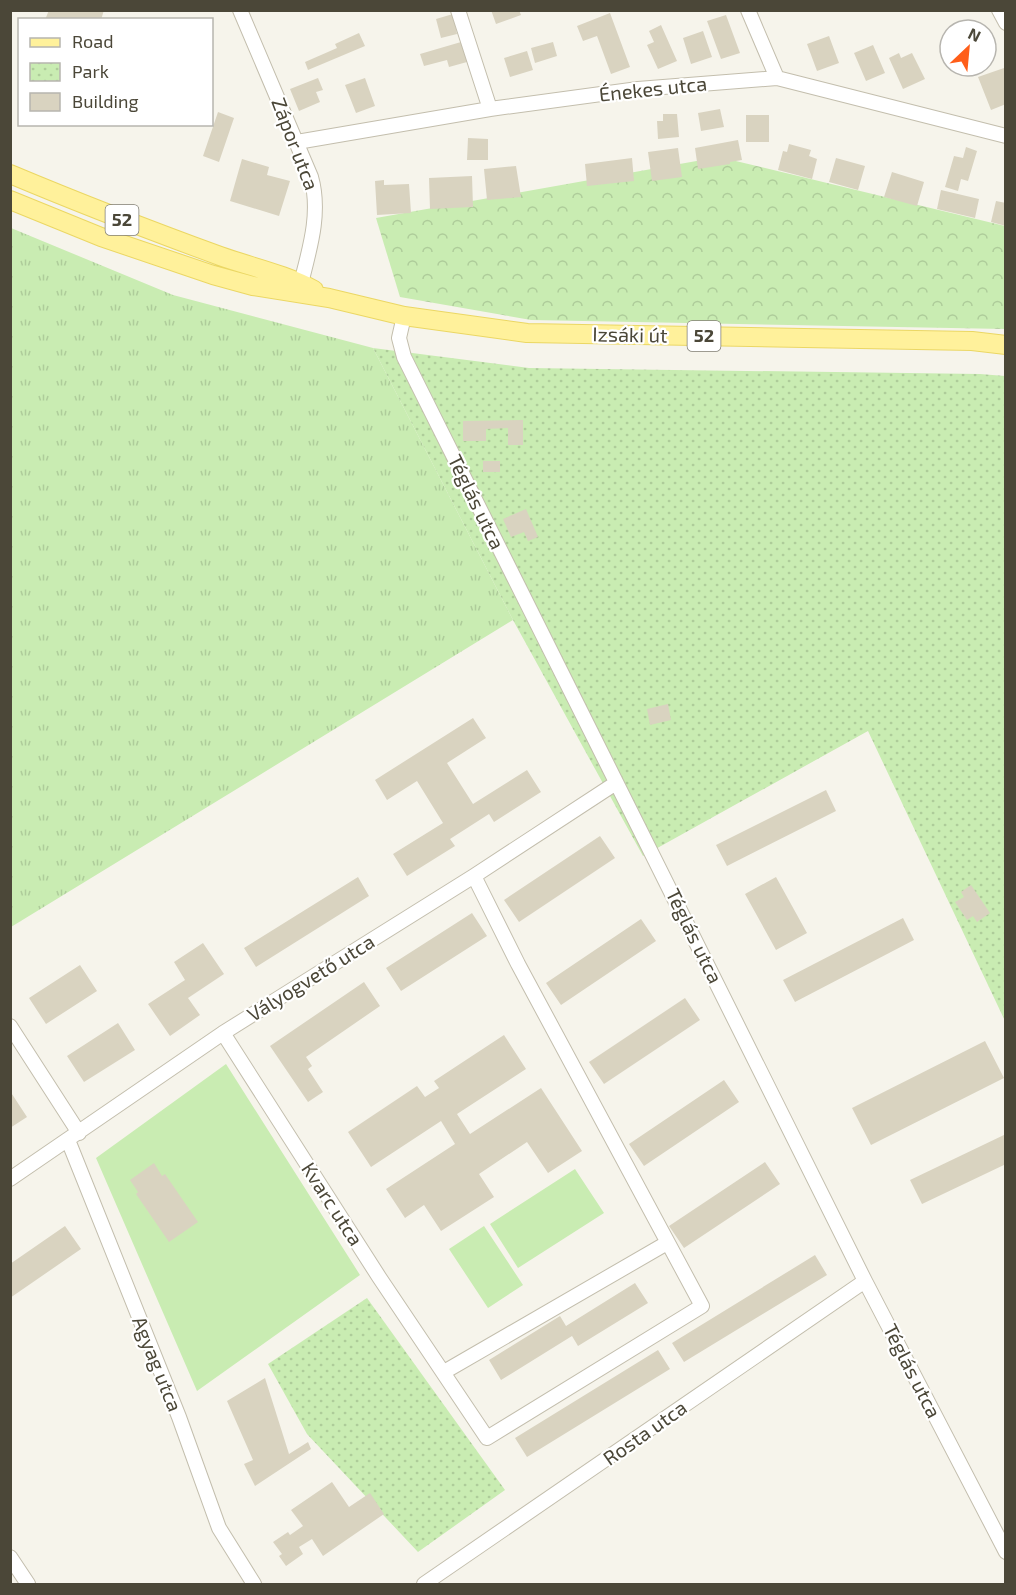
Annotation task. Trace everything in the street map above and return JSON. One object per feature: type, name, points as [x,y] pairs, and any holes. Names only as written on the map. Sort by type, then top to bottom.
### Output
[{"type":"main road","name":"Izsáki út","points":[[10,174],[134,224],[301,283],[329,298]]},
{"type":"main road","name":"Izsáki út","points":[[10,201],[101,237],[213,275],[253,286],[329,298],[404,316],[527,333],[972,341],[1005,345]]},
{"type":"street","name":"Zápor utca","points":[[240,10],[316,192],[314,226],[301,283]]},
{"type":"street","points":[[458,10],[490,109]]},
{"type":"street","points":[[748,10],[777,78]]},
{"type":"street","points":[[999,10],[1005,23]]},
{"type":"street","name":"Énekes utca","points":[[297,142],[490,109],[638,89],[777,78],[1005,136]]},
{"type":"street","name":"Téglás utca","points":[[404,316],[399,338],[404,357],[865,1281],[1005,1552]]},
{"type":"street","name":"Vályogvető utca","points":[[10,1179],[223,1034],[474,876],[616,783]]},
{"type":"street","points":[[444,1372],[667,1243],[518,964],[474,876]]},
{"type":"street","name":"Agyag utca","points":[[10,1026],[74,1137],[219,1528],[254,1584]]},
{"type":"street","name":"Kvarc utca","points":[[223,1034],[379,1276],[488,1438],[702,1306],[667,1243]]},
{"type":"street","name":"Rosta utca","points":[[424,1584],[865,1281]]},
{"type":"street","points":[[10,1557],[28,1584]]},
{"type":"green space","points":[[719,157],[1005,226],[1005,329],[531,320],[400,297],[376,218]]},
{"type":"green space","points":[[11,228],[173,295],[373,348],[513,620],[11,927]]},
{"type":"green space","points":[[373,348],[529,368],[1005,376],[1005,1021],[868,731],[643,856],[513,620]]},
{"type":"green space","points":[[226,1064],[360,1275],[197,1391],[96,1158]]},
{"type":"green space","points":[[575,1169],[604,1213],[518,1268],[490,1224]]},
{"type":"green space","points":[[484,1226],[523,1285],[488,1308],[449,1249]]},
{"type":"green space","points":[[367,1298],[505,1490],[418,1552],[307,1434],[268,1364]]},
{"type":"building","points":[[49,10],[104,10],[102,18],[46,18]]},
{"type":"building","points":[[491,10],[519,10],[521,15],[496,24]]},
{"type":"building","points":[[610,13],[630,67],[611,74],[597,36],[583,41],[577,26]]},
{"type":"building","points":[[453,14],[457,34],[441,38],[436,19]]},
{"type":"building","points":[[726,15],[740,53],[721,59],[707,21]]},
{"type":"building","points":[[661,25],[677,61],[658,69],[647,45],[654,42],[649,31]]},
{"type":"building","points":[[703,31],[712,57],[691,64],[683,38]]},
{"type":"building","points":[[359,33],[365,46],[308,70],[305,62],[337,48],[335,44]]},
{"type":"building","points":[[829,36],[839,63],[817,71],[807,44]]},
{"type":"building","points":[[461,42],[467,62],[449,67],[447,60],[424,66],[420,54]]},
{"type":"building","points":[[553,42],[557,56],[535,63],[531,48]]},
{"type":"building","points":[[873,45],[885,73],[866,81],[854,53]]},
{"type":"building","points":[[527,51],[533,70],[510,77],[504,58]]},
{"type":"building","points":[[899,53],[901,58],[912,53],[925,79],[903,89],[889,58]]},
{"type":"building","points":[[1004,68],[1006,104],[991,110],[978,78],[998,78],[998,70]]},
{"type":"building","points":[[318,78],[323,90],[316,92],[320,102],[299,111],[290,89]]},
{"type":"building","points":[[365,78],[375,106],[356,113],[345,85]]},
{"type":"building","points":[[720,109],[724,127],[701,131],[698,113]]},
{"type":"building","points":[[218,112],[234,118],[219,162],[203,156]]},
{"type":"building","points":[[663,114],[677,114],[679,137],[658,139],[657,121],[663,121]]},
{"type":"building","points":[[746,115],[769,115],[769,142],[746,142]]},
{"type":"building","points":[[468,138],[488,139],[488,160],[467,160]]},
{"type":"building","points":[[738,140],[742,160],[698,169],[695,148]]},
{"type":"building","points":[[789,144],[811,150],[809,156],[817,159],[812,179],[778,170],[783,151],[787,152]]},
{"type":"building","points":[[966,147],[977,151],[968,181],[961,179],[958,191],[945,187],[954,156],[963,158]]},
{"type":"building","points":[[678,148],[682,177],[652,181],[648,152]]},
{"type":"building","points":[[632,158],[634,181],[587,186],[585,164]]},
{"type":"building","points":[[836,158],[865,166],[858,190],[829,182]]},
{"type":"building","points":[[242,159],[269,167],[267,175],[290,181],[279,216],[230,201]]},
{"type":"building","points":[[516,166],[521,197],[487,200],[484,169]]},
{"type":"building","points":[[892,172],[924,182],[917,206],[884,197]]},
{"type":"building","points":[[472,176],[473,207],[430,209],[429,178]]},
{"type":"building","points":[[384,180],[384,185],[409,184],[411,213],[377,215],[375,181]]},
{"type":"building","points":[[941,190],[979,199],[975,218],[937,209]]},
{"type":"building","points":[[996,201],[1006,203],[1006,226],[991,222]]},
{"type":"building","points":[[523,420],[523,445],[508,445],[508,428],[486,429],[486,441],[463,441],[463,421]]},
{"type":"building","points":[[483,461],[500,461],[500,472],[483,472]]},
{"type":"building","points":[[526,509],[538,537],[528,541],[524,532],[511,537],[503,519]]},
{"type":"building","points":[[668,704],[671,720],[650,725],[647,709]]},
{"type":"building","points":[[473,718],[486,738],[447,763],[473,804],[527,770],[541,792],[494,822],[489,814],[450,839],[455,846],[407,876],[393,854],[443,823],[417,781],[387,800],[375,780]]},
{"type":"building","points":[[826,790],[836,811],[727,866],[716,845]]},
{"type":"building","points":[[600,836],[615,858],[519,922],[504,900]]},
{"type":"building","points":[[358,877],[369,896],[256,967],[244,948]]},
{"type":"building","points":[[776,877],[807,933],[776,950],[745,894]]},
{"type":"building","points":[[971,885],[990,913],[977,922],[973,916],[967,920],[955,902],[964,897],[961,892]]},
{"type":"building","points":[[472,913],[487,936],[401,991],[386,968]]},
{"type":"building","points":[[903,918],[914,940],[795,1002],[783,980]]},
{"type":"building","points":[[641,919],[656,941],[561,1005],[546,983]]},
{"type":"building","points":[[203,943],[224,974],[188,998],[200,1015],[170,1036],[148,1004],[185,980],[174,962]]},
{"type":"building","points":[[80,965],[97,991],[46,1024],[29,998]]},
{"type":"building","points":[[364,982],[380,1006],[306,1057],[312,1066],[308,1069],[323,1092],[308,1102],[270,1046]]},
{"type":"building","points":[[685,998],[700,1020],[604,1084],[589,1062]]},
{"type":"building","points":[[118,1023],[135,1050],[84,1082],[67,1056]]},
{"type":"building","points":[[504,1035],[526,1069],[457,1114],[470,1134],[541,1088],[582,1151],[548,1173],[527,1142],[479,1174],[494,1197],[441,1231],[424,1205],[405,1218],[386,1189],[455,1144],[441,1121],[371,1167],[348,1132],[417,1086],[425,1097],[439,1088],[434,1081]]},
{"type":"building","points":[[985,1041],[1004,1078],[871,1145],[852,1108]]},
{"type":"building","points":[[724,1080],[739,1102],[644,1166],[629,1144]]},
{"type":"building","points":[[10,1091],[27,1117],[10,1128]]},
{"type":"building","points":[[1006,1134],[1006,1164],[922,1204],[910,1180]]},
{"type":"building","points":[[765,1162],[780,1184],[684,1248],[669,1226]]},
{"type":"building","points":[[154,1163],[162,1176],[165,1174],[198,1222],[169,1242],[136,1194],[138,1192],[130,1180]]},
{"type":"building","points":[[65,1226],[81,1249],[10,1298],[10,1264]]},
{"type":"building","points":[[815,1255],[827,1275],[684,1362],[672,1343]]},
{"type":"building","points":[[635,1283],[648,1303],[578,1346],[572,1336],[501,1380],[489,1360],[560,1316],[566,1326]]},
{"type":"building","points":[[658,1350],[670,1369],[527,1457],[515,1438]]},
{"type":"building","points":[[265,1378],[289,1454],[308,1442],[311,1449],[255,1486],[244,1464],[253,1460],[227,1401]]},
{"type":"building","points":[[332,1482],[349,1507],[370,1493],[384,1514],[323,1556],[312,1539],[299,1547],[303,1554],[286,1566],[279,1556],[282,1554],[273,1542],[288,1532],[290,1535],[303,1526],[291,1510]]}]
